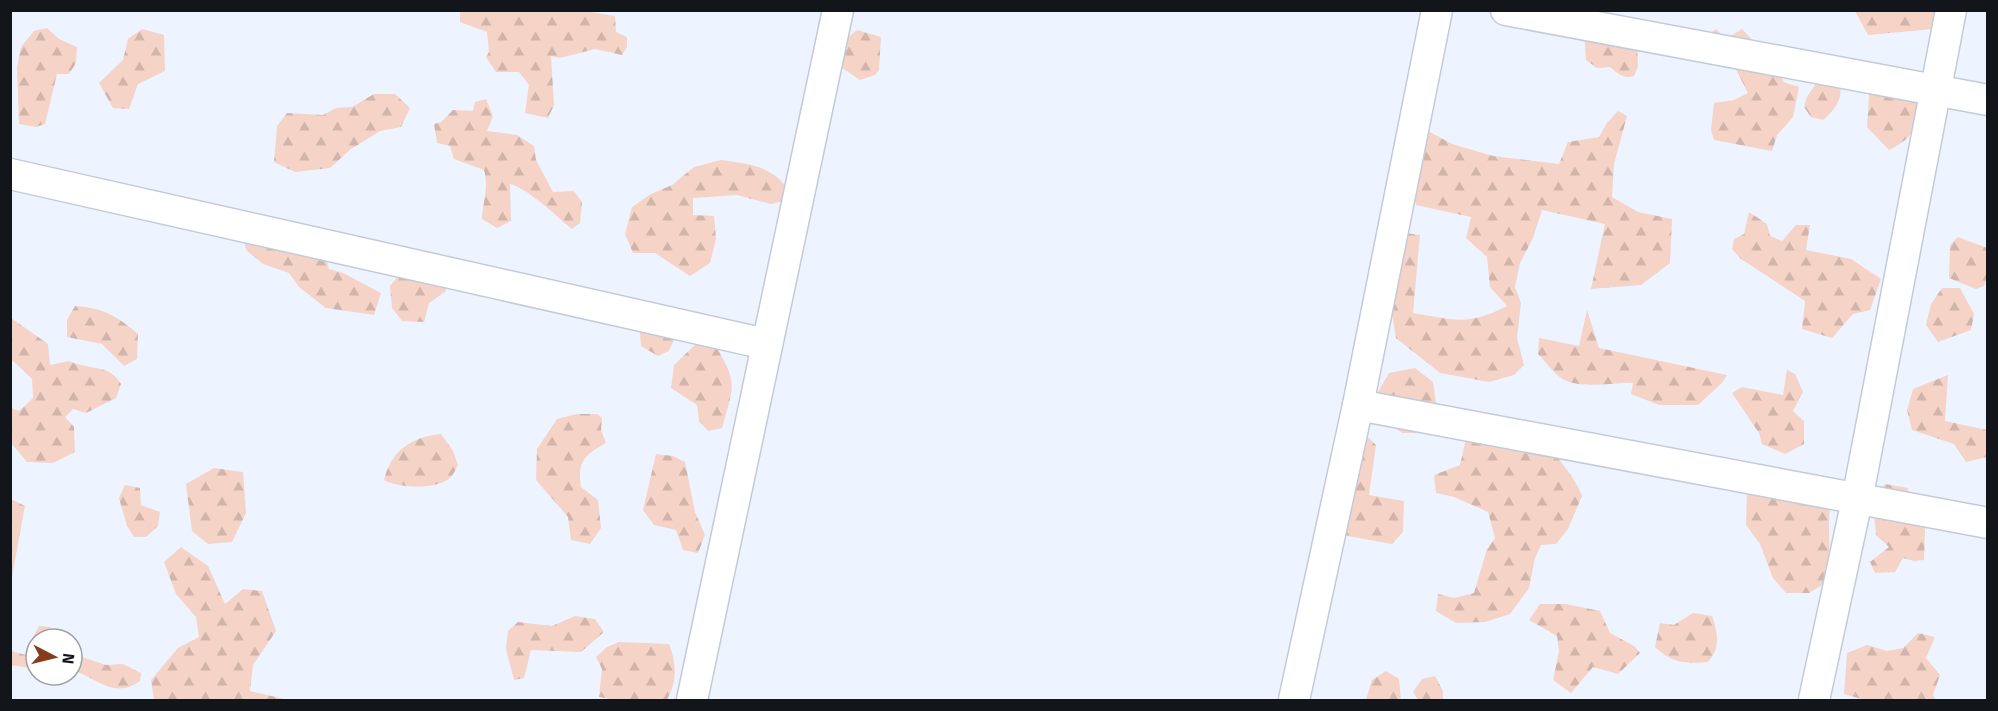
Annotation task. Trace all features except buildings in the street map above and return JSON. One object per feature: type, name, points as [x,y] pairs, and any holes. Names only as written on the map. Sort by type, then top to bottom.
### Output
[{"type":"street","points":[[692,700],[838,10]]},
{"type":"street","points":[[1294,700],[1358,405],[1437,10]]},
{"type":"street","points":[[1506,10],[1988,100]]},
{"type":"street","points":[[1814,700],[1857,500],[1934,89],[1951,10]]},
{"type":"street","points":[[10,174],[766,344]]},
{"type":"street","points":[[1358,405],[1988,523]]},
{"type":"green space","points":[[578,10],[615,16],[616,32],[627,37],[627,47],[622,55],[595,49],[560,58],[551,56],[554,105],[548,118],[525,113],[529,85],[519,72],[496,72],[486,57],[489,52],[487,32],[460,22],[460,11]]},
{"type":"green space","points":[[1855,11],[1940,11],[1933,29],[1868,35]]},
{"type":"green space","points":[[47,28],[59,39],[77,47],[76,63],[69,74],[57,74],[45,124],[36,127],[19,124],[17,67],[21,47],[34,31]]},
{"type":"green space","points":[[142,29],[164,35],[165,71],[138,84],[129,109],[113,108],[99,83],[123,60],[128,39]]},
{"type":"green space","points":[[1716,29],[1726,39],[1742,29],[1780,69],[1783,82],[1799,87],[1793,117],[1777,135],[1772,151],[1714,140],[1711,130],[1714,103],[1734,100],[1748,93],[1729,56],[1708,35]]},
{"type":"green space","points":[[857,30],[881,37],[879,70],[875,75],[860,80],[841,67],[841,43]]},
{"type":"green space","points":[[1584,30],[1637,41],[1638,66],[1634,76],[1621,75],[1610,67],[1597,68],[1586,60]]},
{"type":"green space","points":[[1882,71],[1917,95],[1914,128],[1905,140],[1889,150],[1867,127],[1869,95]]},
{"type":"green space","points":[[1821,76],[1839,79],[1841,91],[1838,102],[1823,120],[1811,117],[1804,107],[1807,97]]},
{"type":"green space","points":[[374,94],[395,94],[410,108],[401,127],[380,131],[351,149],[330,168],[295,172],[274,162],[277,126],[287,113],[323,115],[336,108],[352,107]]},
{"type":"green space","points":[[486,99],[493,116],[487,131],[517,135],[534,146],[536,160],[553,192],[574,191],[582,202],[580,223],[572,229],[534,197],[510,184],[511,221],[497,228],[482,219],[486,188],[484,170],[454,159],[450,146],[437,143],[434,124],[441,122],[453,110],[473,111],[475,102]]},
{"type":"green space","points":[[1618,111],[1627,116],[1614,164],[1612,197],[1638,212],[1672,219],[1670,263],[1641,285],[1591,289],[1605,224],[1542,210],[1533,238],[1520,263],[1515,287],[1521,303],[1517,338],[1524,365],[1514,375],[1489,382],[1440,373],[1396,338],[1392,313],[1405,233],[1420,235],[1413,313],[1461,320],[1482,317],[1507,306],[1490,287],[1487,257],[1466,238],[1471,217],[1416,205],[1404,134],[1428,131],[1452,144],[1493,156],[1559,164],[1568,142],[1599,137],[1607,123]]},
{"type":"green space","points":[[721,160],[758,167],[774,174],[787,188],[783,201],[771,204],[737,195],[693,198],[693,215],[714,216],[716,239],[710,263],[690,276],[655,253],[633,253],[625,234],[632,207],[651,194],[672,185],[694,167]]},
{"type":"green space","points":[[1749,212],[1767,224],[1770,236],[1782,241],[1796,225],[1810,225],[1806,250],[1851,259],[1881,279],[1870,310],[1853,314],[1832,338],[1802,329],[1805,301],[1741,259],[1732,249],[1734,239],[1744,234]]},
{"type":"green space","points":[[243,232],[325,254],[329,269],[343,273],[381,293],[374,315],[326,308],[299,287],[289,273],[263,264],[246,250]]},
{"type":"green space","points":[[1958,237],[1987,248],[1987,278],[1984,286],[1976,289],[1949,278],[1950,245]]},
{"type":"green space","points":[[405,268],[444,279],[446,291],[429,303],[424,322],[402,321],[392,308],[390,286]]},
{"type":"green space","points":[[1942,288],[1960,288],[1974,314],[1971,330],[1938,342],[1926,325],[1931,304]]},
{"type":"green space","points":[[75,306],[110,314],[138,334],[137,359],[124,366],[102,344],[67,337],[67,320]]},
{"type":"green space","points":[[1587,310],[1599,348],[1727,375],[1722,383],[1698,405],[1659,405],[1631,394],[1633,383],[1586,385],[1568,382],[1558,376],[1538,354],[1539,338],[1579,346]]},
{"type":"green space","points":[[11,318],[48,344],[50,365],[69,361],[98,368],[111,373],[121,384],[116,398],[86,413],[73,409],[65,417],[74,427],[75,452],[53,463],[27,462],[11,443],[11,408],[19,411],[33,398],[32,379],[11,359]]},
{"type":"green space","points":[[639,320],[676,335],[669,351],[658,356],[641,346]]},
{"type":"green space","points":[[696,344],[716,347],[731,378],[731,395],[722,428],[708,431],[699,421],[697,405],[671,388],[674,365]]},
{"type":"green space","points":[[1415,368],[1433,382],[1438,418],[1431,428],[1423,433],[1402,433],[1380,416],[1375,397],[1389,373]]},
{"type":"green space","points":[[1787,370],[1795,374],[1803,392],[1793,411],[1804,421],[1804,444],[1785,454],[1762,444],[1759,433],[1732,393],[1742,387],[1783,395]]},
{"type":"green space","points":[[1948,375],[1945,421],[1987,430],[1987,457],[1966,462],[1954,444],[1912,430],[1907,410],[1913,389]]},
{"type":"green space","points":[[577,414],[597,414],[602,418],[601,430],[606,443],[587,456],[580,471],[581,487],[598,500],[601,528],[590,544],[571,540],[568,517],[536,480],[537,449],[557,419]]},
{"type":"green space","points":[[1497,414],[1513,432],[1541,435],[1570,473],[1582,496],[1568,529],[1556,544],[1541,545],[1535,558],[1529,588],[1510,614],[1485,622],[1456,623],[1436,611],[1438,594],[1454,598],[1474,593],[1487,549],[1495,538],[1488,512],[1454,497],[1436,493],[1434,475],[1460,465],[1465,443],[1465,415]]},
{"type":"green space","points":[[441,434],[453,451],[458,465],[450,478],[444,482],[417,487],[398,485],[384,480],[392,461],[404,447],[421,438]]},
{"type":"green space","points":[[1348,436],[1369,438],[1376,445],[1369,495],[1404,501],[1403,532],[1392,544],[1342,535]]},
{"type":"green space","points":[[656,454],[673,456],[685,462],[695,512],[705,535],[698,553],[683,550],[676,530],[654,525],[643,510]]},
{"type":"green space","points":[[1779,467],[1796,473],[1830,506],[1827,582],[1809,593],[1786,593],[1773,578],[1760,544],[1746,525],[1747,493]]},
{"type":"green space","points":[[214,468],[243,472],[246,513],[232,542],[208,544],[192,531],[186,484]]},
{"type":"green space","points":[[1885,484],[1908,488],[1907,510],[1925,528],[1924,560],[1914,561],[1903,558],[1895,572],[1875,573],[1870,562],[1889,547],[1876,535],[1873,501]]},
{"type":"green space","points":[[125,485],[140,488],[141,505],[160,512],[158,526],[146,537],[134,537],[127,526],[119,498]]},
{"type":"green space","points":[[11,499],[25,506],[11,582]]},
{"type":"green space","points":[[181,547],[208,566],[225,604],[243,589],[262,591],[276,631],[253,665],[250,691],[289,700],[154,700],[151,680],[178,648],[199,637],[196,617],[176,594],[164,562]]},
{"type":"green space","points":[[1540,604],[1566,604],[1600,611],[1610,633],[1634,646],[1640,653],[1618,674],[1593,667],[1571,693],[1553,680],[1559,651],[1557,636],[1529,620]]},
{"type":"green space","points":[[1693,613],[1712,616],[1717,635],[1717,646],[1708,662],[1679,661],[1655,647],[1660,623],[1674,625]]},
{"type":"green space","points":[[575,616],[595,619],[604,632],[581,652],[531,650],[524,678],[514,680],[506,649],[508,631],[518,622],[552,626]]},
{"type":"green space","points":[[1918,633],[1935,637],[1926,658],[1940,675],[1933,695],[1936,700],[1865,700],[1844,694],[1847,653],[1867,645],[1887,651],[1903,648]]},
{"type":"green space","points":[[619,642],[669,644],[675,673],[667,700],[616,700],[599,697],[602,669],[596,657],[607,647]]},
{"type":"green space","points":[[11,651],[24,654],[24,667],[11,665]]},
{"type":"green space","points":[[84,658],[106,665],[123,664],[141,673],[140,681],[130,686],[113,688],[84,674]]},
{"type":"green space","points":[[1386,671],[1399,679],[1401,700],[1366,700],[1372,680]]},
{"type":"green space","points":[[1435,676],[1443,691],[1443,700],[1418,700],[1413,692],[1422,679]]}]
